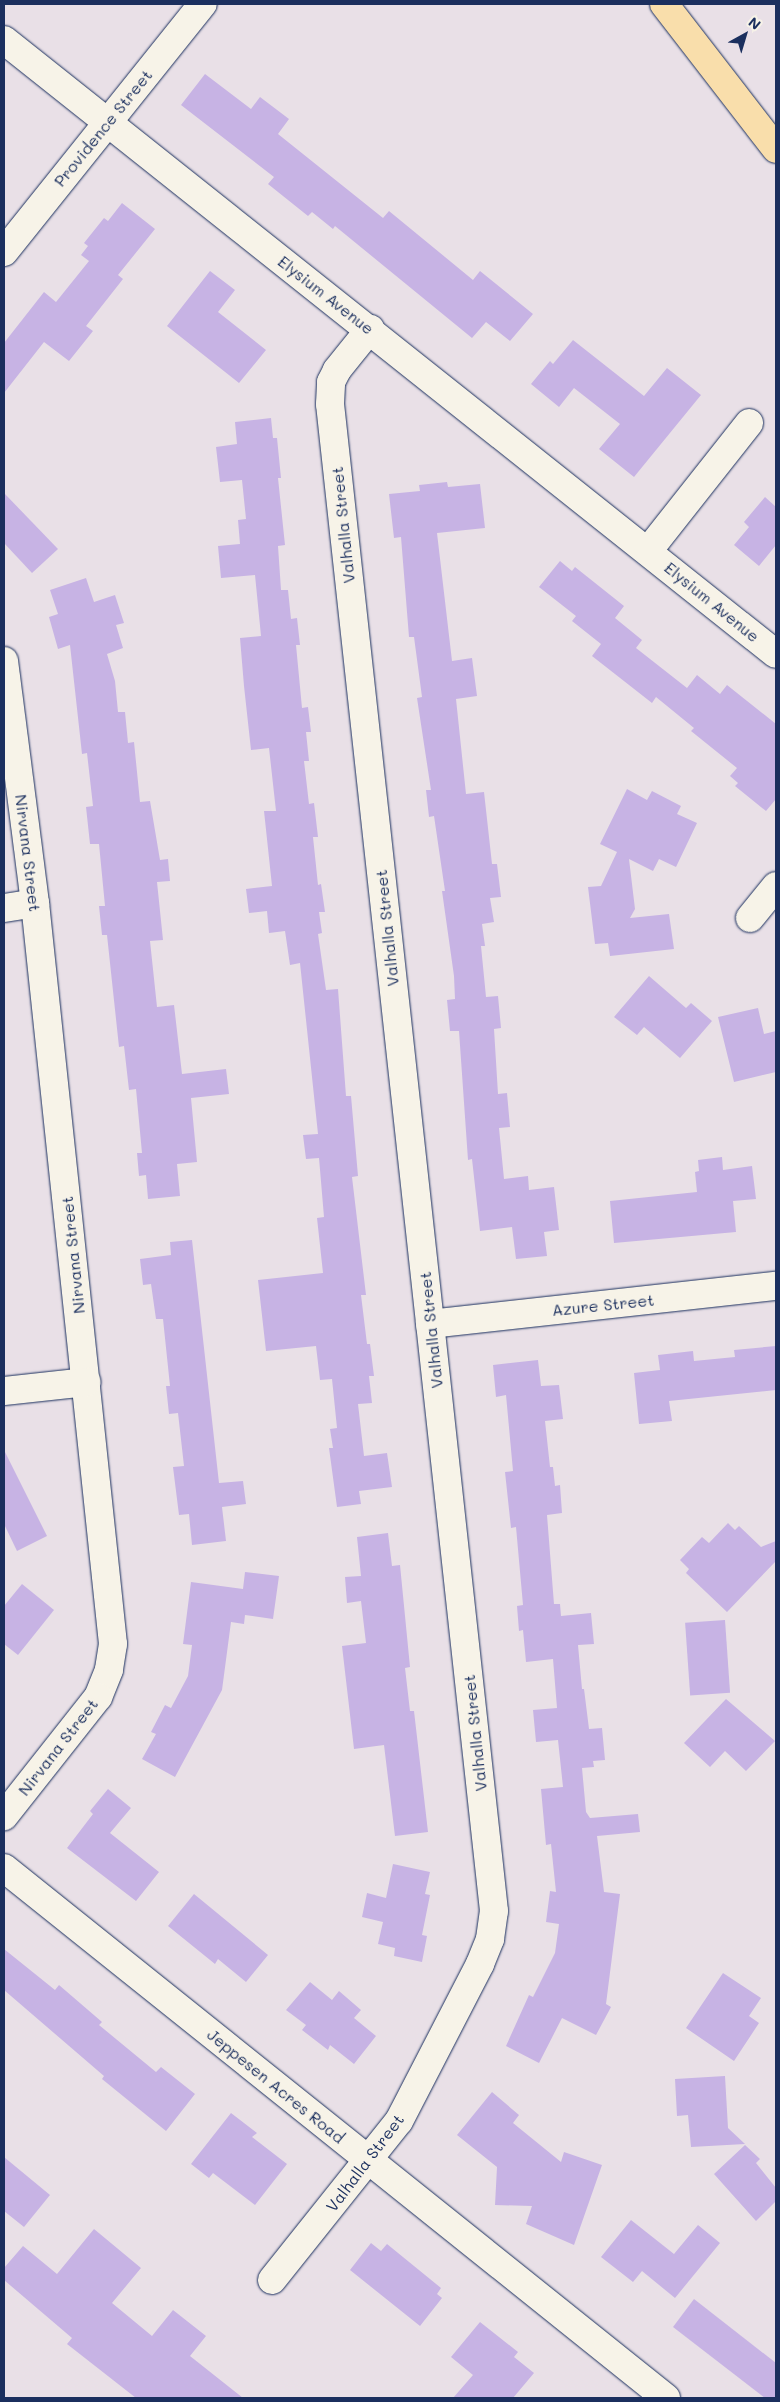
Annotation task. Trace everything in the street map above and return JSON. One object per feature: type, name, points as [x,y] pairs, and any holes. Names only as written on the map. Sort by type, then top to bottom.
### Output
[{"type":"highway","points":[[664,4],[776,149]]},
{"type":"street","name":"Providence Street","points":[[4,252],[203,4]]},
{"type":"street","name":"Elysium Avenue","points":[[4,40],[370,329],[776,654]]},
{"type":"street","name":"Valhalla Street","points":[[272,2280],[399,2121],[480,1964],[493,1925],[330,404],[331,382],[337,370],[370,329]]},
{"type":"street","name":"Elysium Avenue","points":[[648,551],[749,423]]},
{"type":"street","name":"Nirvana Street","points":[[4,661],[35,903],[87,1382],[112,1659],[104,1684],[90,1710],[4,1816]]},
{"type":"street","points":[[750,918],[776,886]]},
{"type":"street","points":[[4,908],[35,903]]},
{"type":"street","name":"Azure Street","points":[[430,1324],[776,1286]]},
{"type":"street","points":[[4,1391],[87,1382]]},
{"type":"street","name":"Jeppesen Acres Road","points":[[4,1868],[666,2398]]},
{"type":"building","points":[[205,74],[251,109],[260,97],[289,119],[278,134],[383,218],[389,211],[473,280],[480,271],[533,314],[510,341],[486,322],[472,338],[335,226],[333,229],[312,212],[308,216],[268,184],[274,177],[181,105]]},
{"type":"building","points":[[122,203],[155,229],[118,275],[123,279],[86,326],[93,331],[69,361],[44,342],[4,393],[4,343],[44,292],[56,302],[89,261],[81,255],[88,246],[84,243],[104,218],[108,221]]},
{"type":"building","points":[[210,271],[235,290],[218,312],[266,350],[239,383],[167,326]]},
{"type":"building","points":[[573,340],[644,396],[667,368],[701,395],[634,477],[599,449],[620,424],[574,388],[559,407],[531,384],[550,361],[553,364]]},
{"type":"building","points":[[271,418],[273,438],[277,438],[281,478],[278,478],[285,545],[278,546],[281,590],[288,590],[291,619],[297,618],[300,645],[296,645],[302,708],[308,707],[311,732],[306,732],[309,761],[304,761],[309,804],[314,803],[318,837],[313,837],[318,885],[321,884],[325,912],[319,912],[322,933],[318,934],[326,990],[338,989],[346,1096],[351,1096],[358,1176],[352,1177],[366,1295],[361,1295],[367,1344],[370,1344],[374,1376],[369,1376],[372,1403],[358,1404],[364,1456],[387,1453],[392,1487],[359,1491],[361,1504],[337,1507],[329,1448],[333,1448],[330,1429],[337,1428],[332,1379],[320,1380],[316,1346],[266,1351],[258,1280],[323,1273],[317,1218],[324,1217],[319,1158],[306,1159],[303,1135],[318,1134],[300,963],[290,965],[285,931],[269,933],[267,911],[249,913],[246,889],[272,886],[264,811],[276,811],[269,748],[251,750],[244,686],[240,638],[261,636],[255,575],[221,578],[218,546],[240,544],[238,520],[246,519],[242,480],[220,482],[216,447],[237,444],[235,422]]},
{"type":"building","points":[[447,482],[448,487],[480,484],[485,528],[437,533],[452,661],[472,658],[477,696],[456,699],[466,794],[484,792],[492,864],[497,864],[501,897],[490,898],[494,922],[482,924],[485,946],[481,946],[486,997],[498,996],[501,1028],[494,1029],[498,1094],[507,1093],[510,1127],[499,1128],[504,1179],[528,1176],[529,1190],[554,1187],[559,1230],[544,1232],[547,1256],[516,1259],[512,1227],[480,1231],[472,1159],[468,1160],[459,1031],[450,1031],[447,1000],[455,999],[454,976],[442,891],[445,891],[434,816],[429,817],[426,790],[431,790],[417,698],[422,697],[414,637],[409,637],[401,537],[394,538],[389,494],[420,491],[419,485]]},
{"type":"building","points":[[4,493],[58,549],[32,573],[4,543]]},
{"type":"building","points":[[765,497],[776,507],[776,545],[759,566],[734,545],[749,527],[744,522]]},
{"type":"building","points":[[560,561],[572,571],[575,567],[624,606],[615,618],[642,640],[636,648],[687,688],[697,675],[720,694],[727,685],[776,724],[776,799],[766,811],[735,786],[738,783],[730,776],[737,768],[691,731],[694,728],[656,697],[652,703],[592,656],[601,644],[572,621],[576,616],[539,587]]},
{"type":"building","points":[[86,578],[94,602],[115,595],[124,623],[116,625],[123,648],[107,654],[115,681],[118,712],[125,712],[128,743],[134,742],[140,802],[150,801],[160,860],[168,859],[170,881],[157,882],[163,940],[150,941],[157,1007],[174,1005],[182,1074],[226,1069],[229,1094],[191,1098],[197,1162],[177,1164],[180,1196],[148,1199],[146,1175],[139,1176],[137,1153],[142,1153],[136,1089],[129,1090],[124,1046],[119,1047],[107,935],[102,935],[99,906],[105,906],[99,844],[90,844],[86,807],[93,806],[87,753],[82,754],[70,645],[58,649],[49,617],[58,614],[50,590]]},
{"type":"building","points":[[627,789],[647,800],[652,791],[681,806],[677,814],[697,823],[676,867],[659,859],[653,871],[629,859],[635,909],[630,918],[669,914],[674,949],[610,956],[608,943],[595,944],[588,887],[601,886],[617,852],[600,844]]},
{"type":"building","points":[[649,976],[686,1008],[691,1003],[712,1021],[680,1058],[644,1027],[637,1035],[614,1017]]},
{"type":"building","points":[[758,1008],[764,1034],[776,1031],[776,1072],[734,1082],[718,1017]]},
{"type":"building","points":[[722,1157],[723,1170],[752,1166],[756,1199],[733,1201],[736,1232],[614,1243],[610,1201],[697,1192],[695,1172],[699,1171],[698,1160]]},
{"type":"building","points":[[192,1240],[219,1483],[243,1481],[246,1504],[222,1507],[226,1541],[192,1545],[189,1514],[179,1515],[173,1467],[184,1466],[178,1413],[169,1414],[166,1386],[170,1386],[163,1319],[156,1319],[151,1284],[143,1285],[140,1259],[171,1255],[170,1242]]},
{"type":"building","points":[[776,1346],[776,1390],[669,1401],[672,1421],[639,1424],[634,1373],[660,1370],[658,1355],[693,1351],[694,1361],[735,1357],[734,1350]]},
{"type":"building","points":[[538,1360],[541,1386],[559,1385],[563,1419],[545,1421],[550,1467],[553,1467],[555,1486],[560,1485],[562,1513],[547,1515],[554,1604],[560,1604],[561,1616],[591,1613],[594,1644],[578,1645],[582,1689],[584,1689],[589,1729],[602,1728],[605,1760],[593,1761],[594,1767],[582,1768],[586,1812],[590,1818],[638,1814],[640,1832],[597,1836],[604,1892],[620,1894],[606,2004],[611,2007],[596,2035],[562,2018],[539,2063],[506,2046],[529,1995],[533,1997],[555,1953],[559,1924],[546,1922],[550,1891],[556,1892],[551,1844],[546,1845],[541,1789],[563,1787],[558,1740],[536,1742],[533,1710],[557,1708],[553,1659],[526,1662],[523,1630],[519,1631],[517,1606],[523,1605],[516,1527],[511,1528],[505,1472],[513,1471],[506,1395],[496,1397],[493,1365]]},
{"type":"building","points":[[4,1450],[47,1536],[17,1551],[4,1524]]},
{"type":"building","points":[[728,1523],[735,1530],[739,1526],[761,1547],[776,1541],[776,1561],[727,1612],[686,1573],[689,1569],[680,1560],[702,1537],[709,1543]]},
{"type":"building","points":[[388,1533],[392,1566],[400,1565],[410,1667],[405,1668],[410,1711],[414,1711],[428,1832],[395,1836],[384,1745],[354,1749],[342,1646],[366,1643],[361,1601],[347,1603],[345,1577],[361,1576],[357,1537]]},
{"type":"building","points":[[245,1572],[279,1576],[273,1619],[245,1615],[244,1624],[231,1622],[222,1690],[175,1777],[142,1759],[156,1734],[151,1732],[165,1705],[171,1708],[188,1676],[192,1645],[183,1644],[191,1582],[243,1589]]},
{"type":"building","points":[[22,1584],[54,1610],[18,1655],[4,1644],[4,1606]]},
{"type":"building","points":[[725,1620],[730,1693],[690,1696],[685,1623]]},
{"type":"building","points":[[726,1699],[775,1741],[746,1771],[725,1751],[710,1767],[684,1743]]},
{"type":"building","points":[[108,1789],[131,1808],[110,1833],[159,1872],[136,1901],[67,1848],[93,1814],[90,1811]]},
{"type":"building","points":[[393,1864],[430,1872],[425,1894],[430,1895],[422,1935],[427,1936],[422,1962],[394,1956],[395,1948],[378,1944],[383,1922],[362,1917],[367,1893],[386,1898]]},
{"type":"building","points":[[194,1894],[268,1955],[246,1982],[218,1959],[215,1964],[168,1926]]},
{"type":"building","points":[[4,1949],[55,1990],[59,1985],[102,2022],[99,2025],[156,2072],[161,2067],[195,2094],[166,2131],[102,2079],[104,2076],[4,1990]]},
{"type":"building","points":[[723,1973],[761,1998],[749,2016],[759,2023],[734,2061],[686,2028]]},
{"type":"building","points":[[310,1982],[332,2000],[339,1991],[361,2010],[354,2018],[376,2036],[354,2064],[330,2045],[328,2050],[302,2030],[306,2025],[286,2010]]},
{"type":"building","points":[[725,2076],[728,2128],[745,2144],[691,2147],[688,2115],[677,2116],[675,2079]]},
{"type":"building","points":[[492,2092],[519,2115],[513,2123],[561,2162],[564,2152],[602,2165],[574,2245],[526,2224],[532,2206],[495,2205],[497,2167],[457,2135]]},
{"type":"building","points":[[231,2113],[257,2133],[252,2137],[287,2164],[255,2205],[213,2173],[209,2178],[191,2164]]},
{"type":"building","points":[[745,2145],[760,2159],[756,2163],[776,2188],[776,2201],[756,2221],[714,2174]]},
{"type":"building","points":[[4,2157],[50,2195],[24,2227],[4,2211]]},
{"type":"building","points":[[631,2220],[674,2254],[698,2225],[720,2243],[675,2298],[642,2271],[633,2282],[601,2257]]},
{"type":"building","points":[[94,2229],[141,2268],[112,2303],[152,2336],[173,2310],[206,2336],[190,2356],[243,2398],[136,2398],[67,2344],[72,2338],[4,2280],[4,2268],[23,2246],[57,2274]]},
{"type":"building","points":[[371,2243],[381,2251],[387,2244],[441,2288],[437,2294],[442,2298],[420,2326],[350,2270]]},
{"type":"building","points":[[694,2299],[776,2363],[776,2398],[765,2398],[673,2327]]},
{"type":"building","points":[[480,2322],[518,2352],[514,2357],[534,2373],[513,2398],[453,2398],[473,2375],[451,2357]]}]
